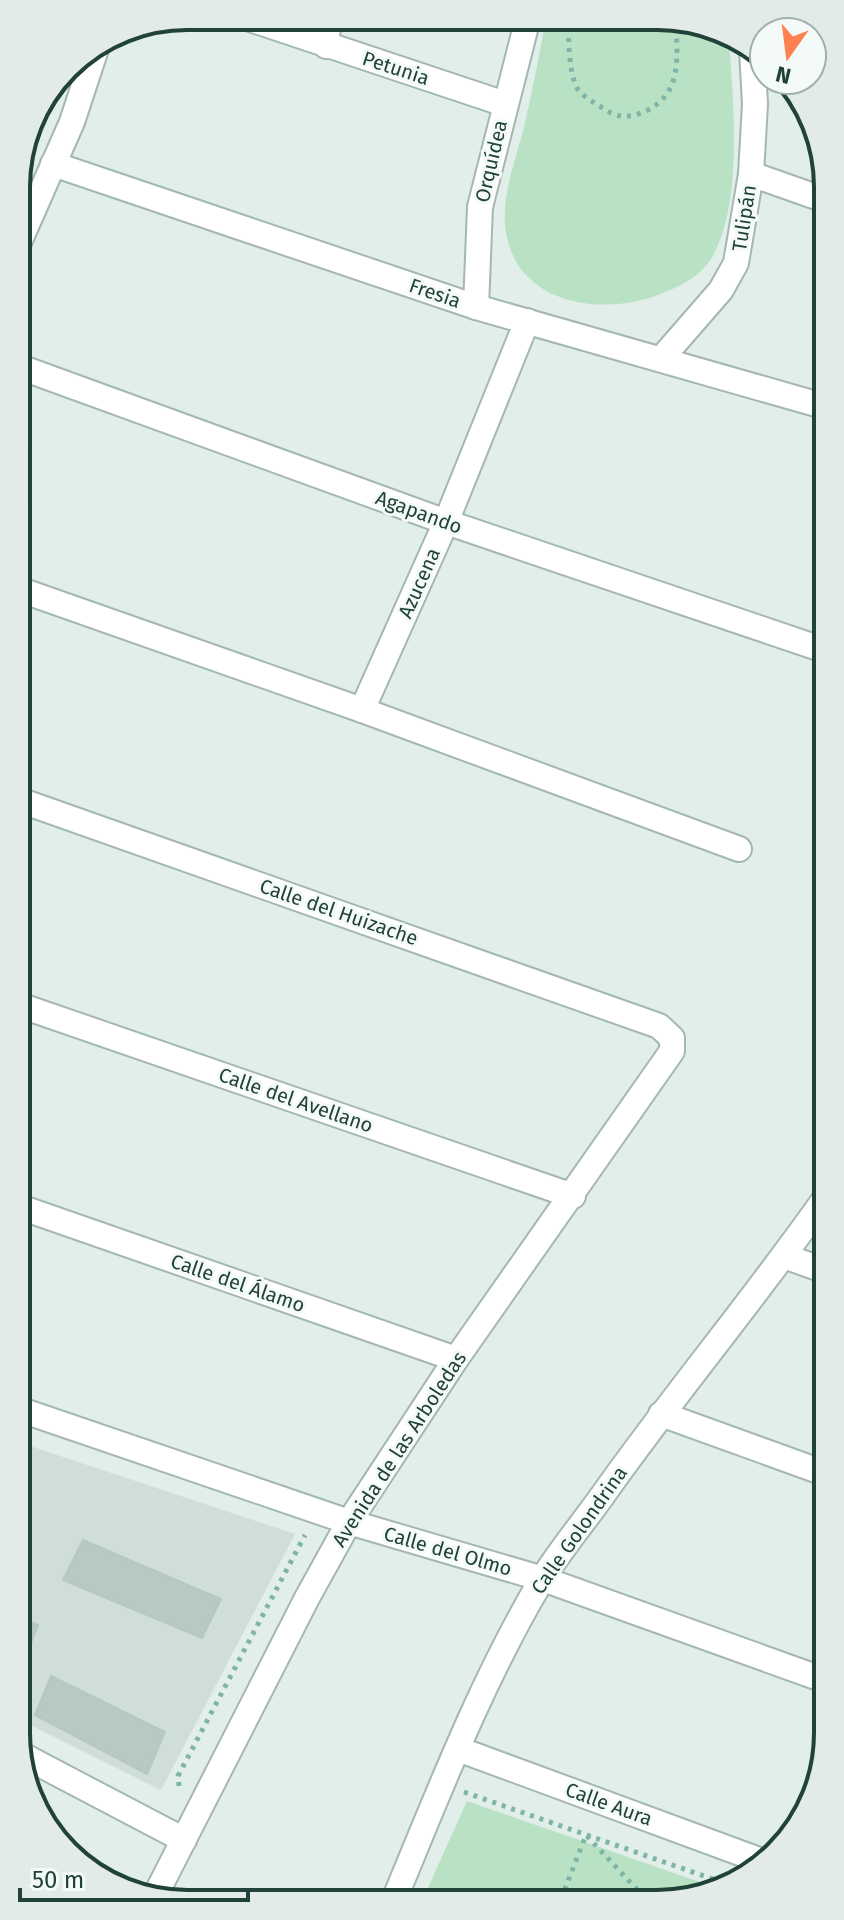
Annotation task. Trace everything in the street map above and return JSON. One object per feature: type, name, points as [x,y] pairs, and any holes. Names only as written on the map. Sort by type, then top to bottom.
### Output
[{"type":"street","name":"Petunia","points":[[281,30],[505,104]]},
{"type":"street","points":[[326,46],[328,30]]},
{"type":"street","name":"Orquídea","points":[[476,307],[480,207],[525,30]]},
{"type":"street","points":[[30,217],[72,122],[92,61]]},
{"type":"street","name":"Tulipán","points":[[661,359],[721,290],[736,263],[751,174],[755,96]]},
{"type":"street","name":"Fresia","points":[[53,164],[476,307],[814,403]]},
{"type":"street","points":[[751,174],[814,196]]},
{"type":"street","name":"Azucena","points":[[362,710],[446,522],[527,321]]},
{"type":"street","name":"Agapando","points":[[30,371],[446,522],[814,647]]},
{"type":"street","points":[[30,593],[362,710],[739,849]]},
{"type":"street","name":"Calle del Huizache","points":[[30,804],[659,1026]]},
{"type":"street","name":"Calle del Avellano","points":[[30,1009],[573,1196]]},
{"type":"street","name":"Avenida de las Arboledas","points":[[159,1887],[349,1522],[456,1359],[672,1051],[672,1038],[659,1026]]},
{"type":"street","name":"Calle del Álamo","points":[[30,1210],[456,1359]]},
{"type":"street","name":"Calle Golondrina","points":[[398,1890],[499,1657],[543,1579],[661,1414],[814,1214]]},
{"type":"street","points":[[784,1256],[814,1267]]},
{"type":"street","name":"Calle del Olmo","points":[[30,1413],[349,1522],[543,1579],[814,1676]]},
{"type":"street","points":[[661,1414],[814,1469]]},
{"type":"street","name":"Calle Aura","points":[[458,1749],[752,1858]]},
{"type":"street","points":[[32,1760],[184,1840]]},
{"type":"path","points":[[569,30],[576,87],[586,98],[623,116],[642,113],[659,103],[670,91],[677,52],[676,31]]},
{"type":"path","points":[[180,1790],[178,1776],[308,1528]]},
{"type":"path","points":[[457,1805],[463,1792],[713,1879]]},
{"type":"path","points":[[586,1835],[638,1890]]},
{"type":"path","points":[[565,1890],[586,1835]]},
{"type":"shaded area","points":[[30,1446],[295,1534],[161,1790],[30,1725]]},
{"type":"green space","points":[[544,30],[667,30],[708,38],[730,48],[733,92],[732,182],[721,237],[707,265],[674,288],[646,299],[621,304],[572,301],[550,293],[531,280],[516,262],[505,224],[506,197]]},
{"type":"green space","points":[[467,1801],[703,1883],[657,1890],[427,1890]]},
{"type":"building","points":[[83,1540],[221,1599],[202,1638],[63,1580]]},
{"type":"building","points":[[30,1622],[38,1625],[30,1645]]},
{"type":"building","points":[[51,1676],[165,1732],[147,1774],[35,1715]]}]
